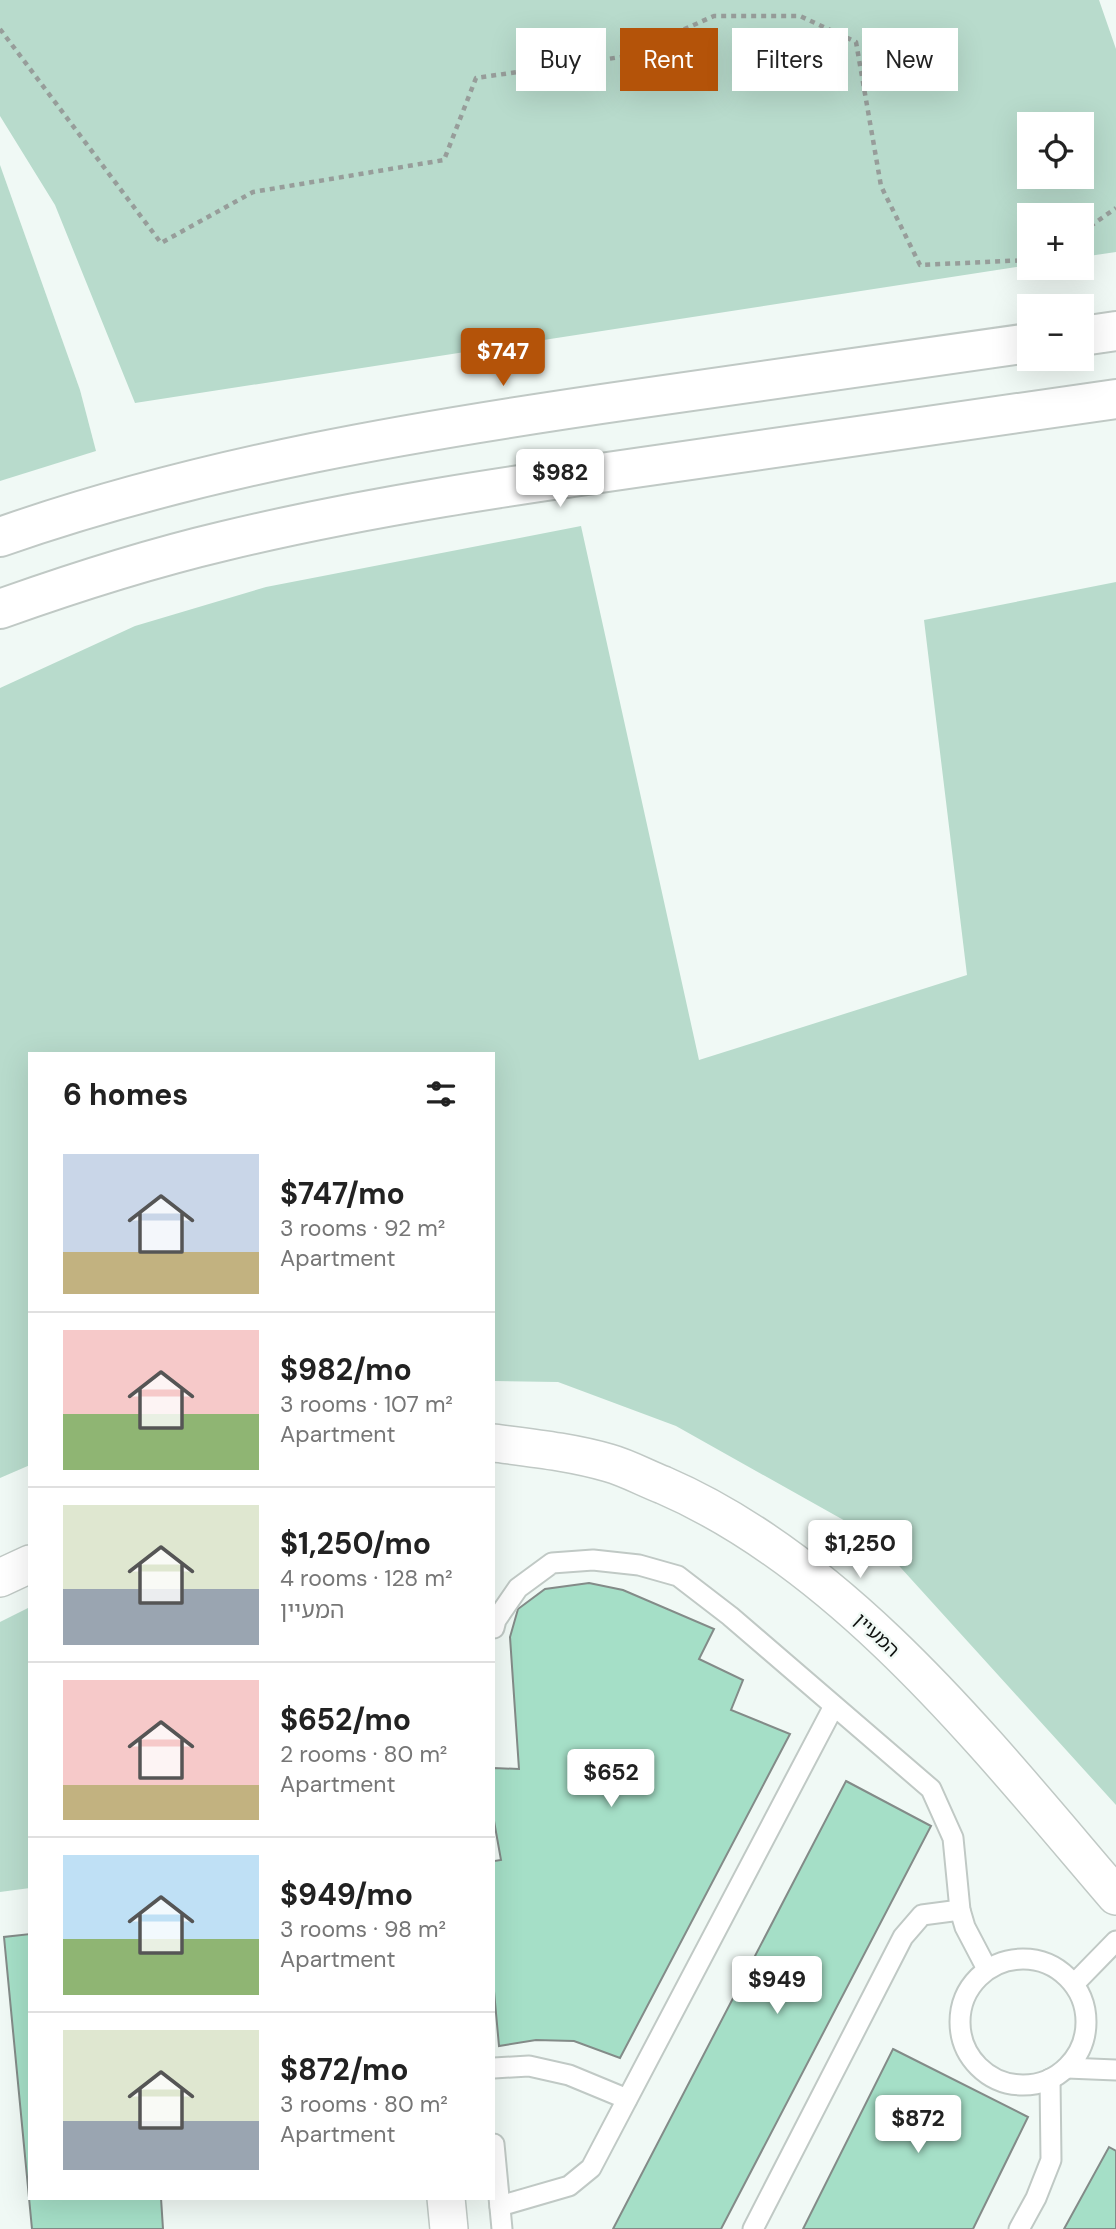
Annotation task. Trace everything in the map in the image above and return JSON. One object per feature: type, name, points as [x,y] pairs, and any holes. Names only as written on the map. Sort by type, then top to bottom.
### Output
[{"type":"main road","points":[[1094,334],[1116,331]]},
{"type":"main road","points":[[0,537],[93,506],[171,485],[352,445],[483,421],[1017,345]]},
{"type":"main road","points":[[0,609],[112,571],[176,553],[351,514],[494,488],[1116,399]]},
{"type":"street","name":"המעיין","points":[[495,1443],[547,1449],[611,1463],[687,1496],[748,1530],[822,1585],[908,1664],[967,1723],[1116,1896]]},
{"type":"street","points":[[0,1578],[28,1565]]},
{"type":"street","points":[[446,2200],[449,2229]]},
{"type":"lane","points":[[495,1624],[518,1588],[552,1563],[593,1560],[639,1565],[678,1576],[730,1616],[930,1789],[953,1838],[960,1910],[965,1927],[987,1969]]},
{"type":"lane","points":[[500,2206],[569,2186],[591,2168],[834,1706]]},
{"type":"lane","points":[[753,2229],[904,1937],[922,1915],[960,1910]]},
{"type":"lane","points":[[1074,1984],[1116,1941]]},
{"type":"lane","points":[[1027,1958],[1047,1962],[1074,1984],[1086,2010],[1086,2031],[1080,2051],[1067,2068],[1050,2079],[1030,2085],[1009,2084],[990,2076],[974,2063],[963,2045],[960,2024],[962,2004],[971,1984],[987,1969],[1006,1960],[1027,1958]]},
{"type":"lane","points":[[495,2068],[529,2066],[569,2075],[627,2099]]},
{"type":"lane","points":[[1067,2068],[1116,2070]]},
{"type":"lane","points":[[1019,2229],[1036,2198],[1051,2160],[1050,2079]]},
{"type":"lane","points":[[495,2154],[502,2229]]},
{"type":"path","points":[[0,29],[161,243],[253,192],[444,160],[476,79],[621,57],[714,16],[800,16],[856,42],[881,186],[920,265],[1017,261]]},
{"type":"path","points":[[1094,224],[1116,208]]},
{"type":"green space","points":[[0,0],[1099,0],[1116,49],[1116,252],[1094,255],[1094,203],[1017,203],[1017,267],[135,403],[55,205],[0,116]]},
{"type":"green space","points":[[0,165],[80,390],[96,451],[0,481]]},
{"type":"green space","points":[[581,526],[699,1060],[967,975],[924,620],[1116,582],[1116,1805],[872,1536],[676,1426],[558,1382],[495,1381],[495,1052],[28,1052],[28,1466],[0,1478],[0,688],[135,626],[266,587]]},
{"type":"green space","points":[[28,1608],[28,1888],[0,1892],[0,1622]]},
{"type":"building","points":[[589,1583],[623,1590],[714,1629],[699,1659],[743,1680],[731,1710],[790,1734],[620,2058],[574,2041],[536,2040],[499,2046],[495,2002],[495,1861],[501,1860],[495,1827],[495,1768],[519,1769],[510,1637],[518,1609],[545,1589]]},
{"type":"building","points":[[846,1781],[931,1826],[721,2229],[613,2229]]},
{"type":"building","points":[[28,1934],[28,2187],[4,1937]]},
{"type":"building","points":[[893,2049],[1028,2117],[973,2229],[803,2229]]},
{"type":"building","points":[[1109,2147],[1116,2151],[1116,2229],[1064,2229]]},
{"type":"building","points":[[29,2200],[161,2200],[163,2229],[32,2229]]}]
